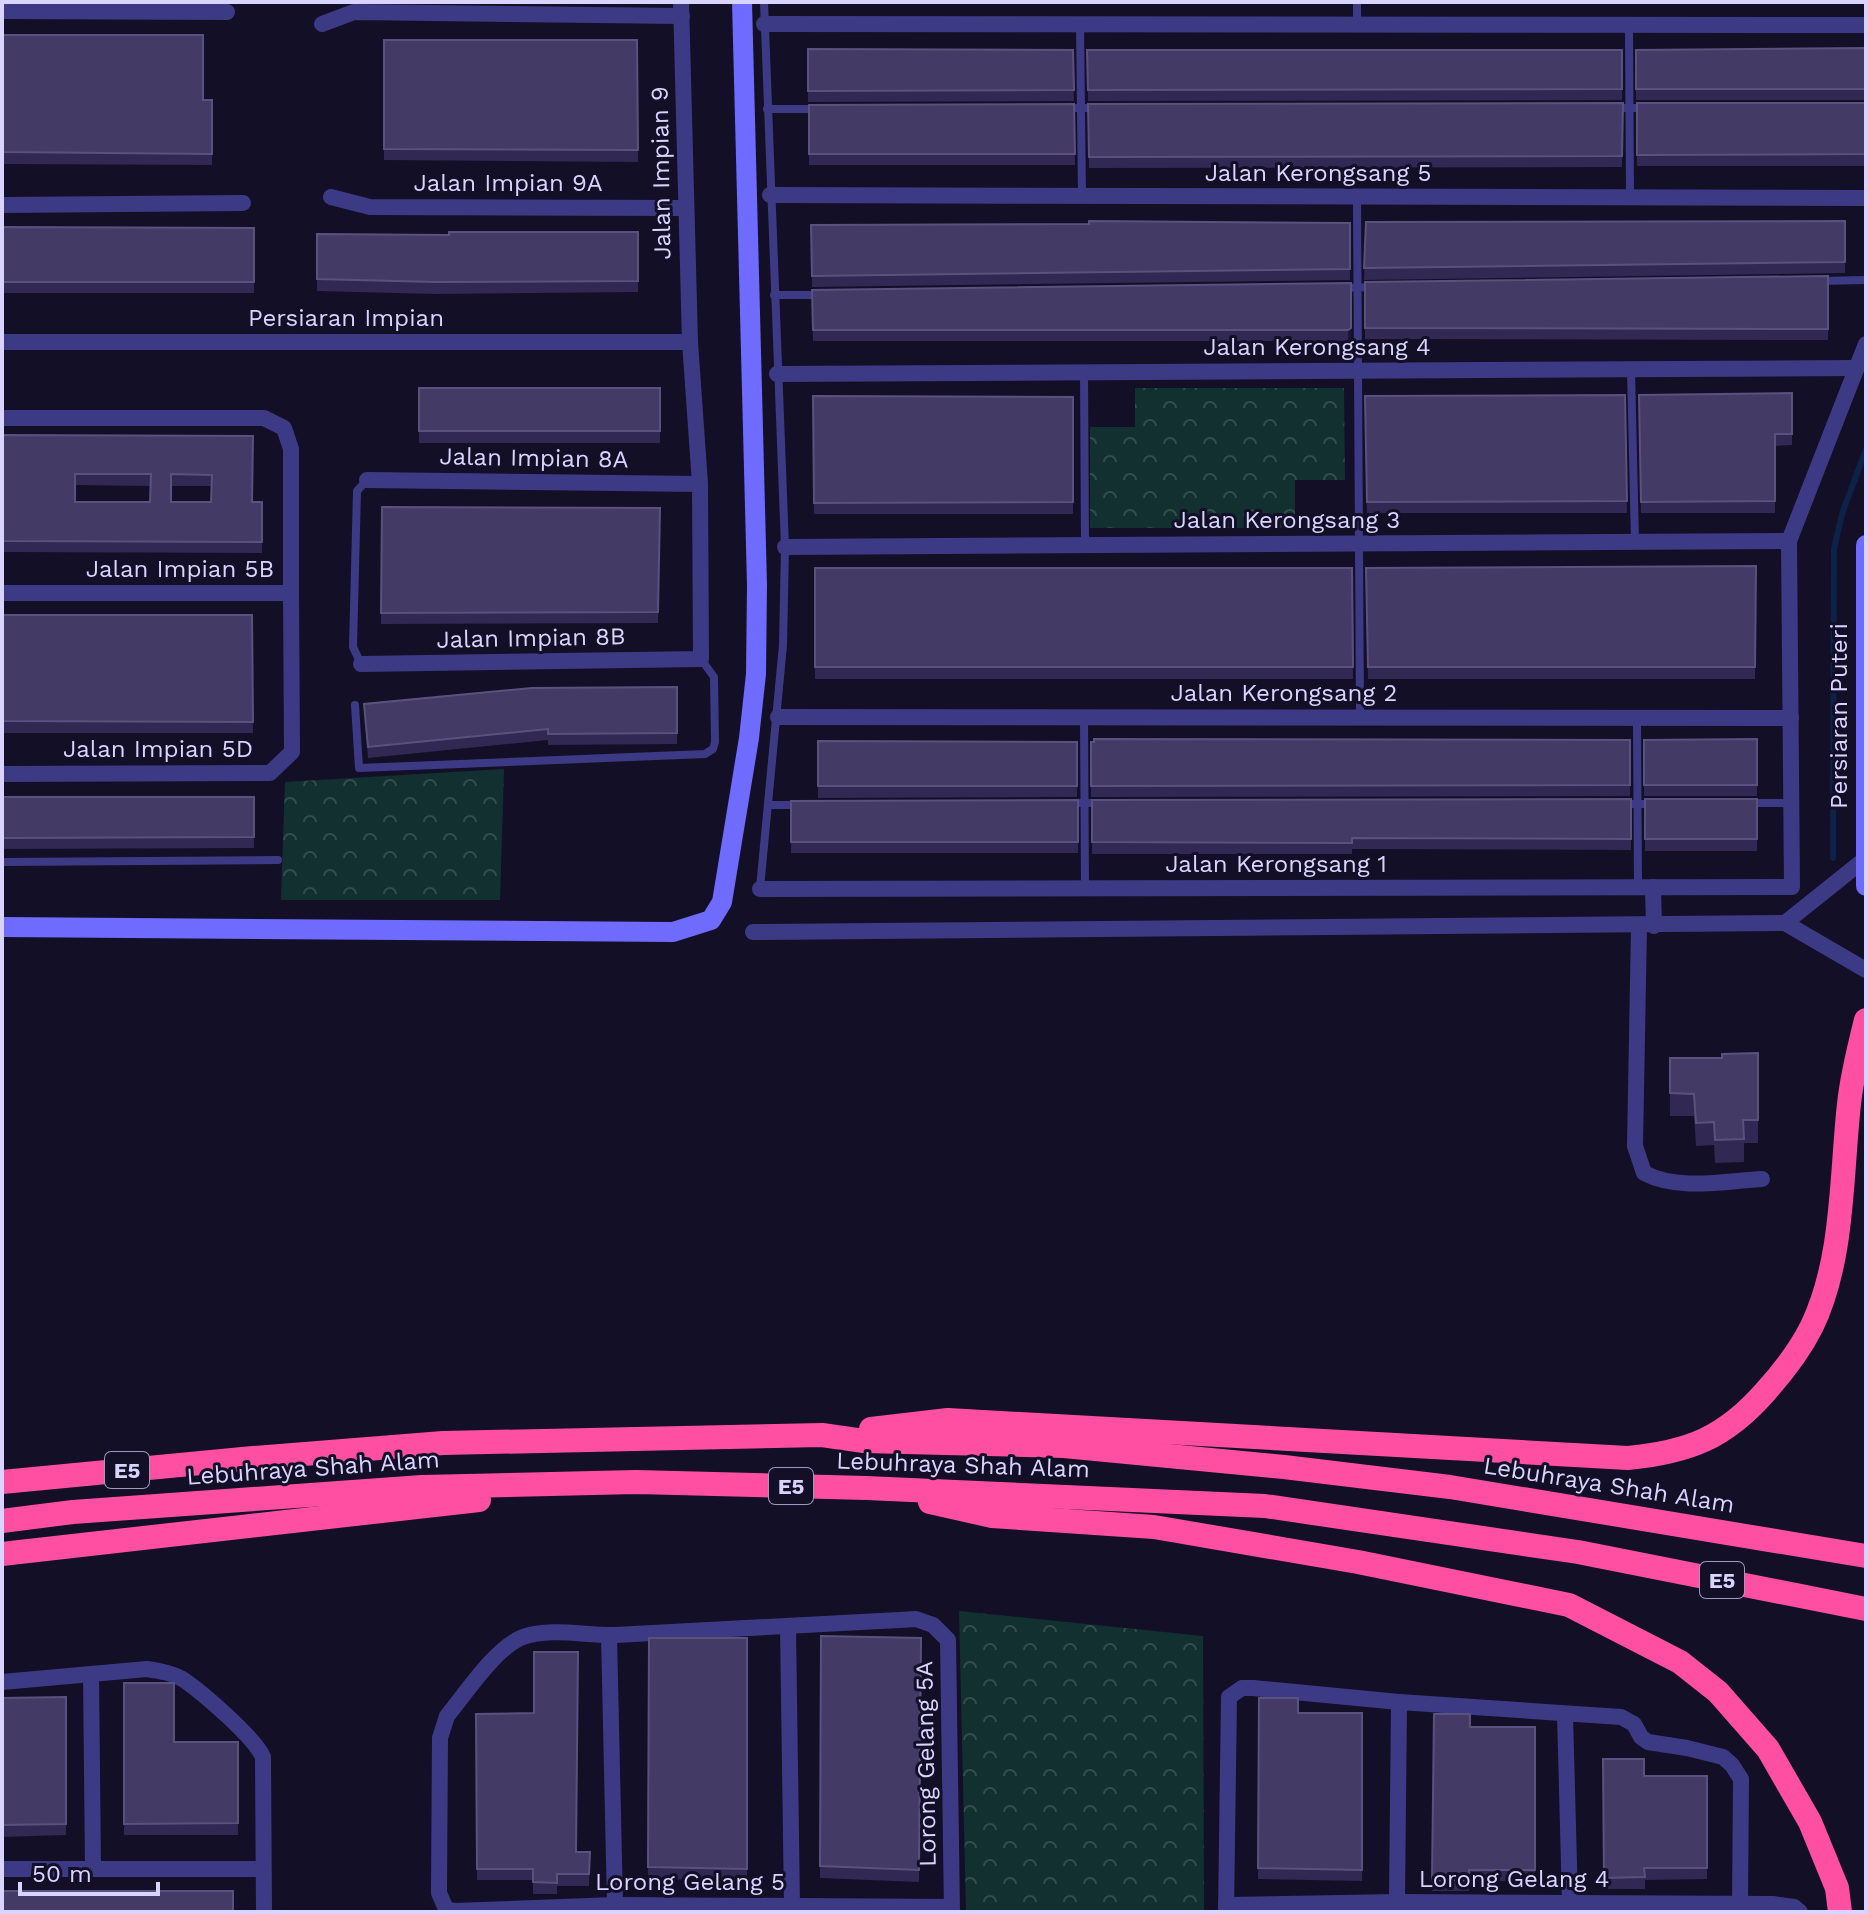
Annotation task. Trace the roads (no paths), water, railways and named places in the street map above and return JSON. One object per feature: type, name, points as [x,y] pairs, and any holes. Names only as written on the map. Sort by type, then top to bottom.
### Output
[{"type":"highway","points":[[822,1435],[948,1420],[1628,1458],[1667,1455],[1693,1445],[1728,1428],[1757,1402],[1798,1350],[1813,1323],[1826,1286],[1839,1220],[1855,1062],[1866,1020]]},
{"type":"highway","name":"Lebuhraya Shah Alam","points":[[2,1482],[443,1443],[822,1435],[864,1441],[1064,1446],[1284,1467],[1450,1487],[1866,1556]]},
{"type":"highway","points":[[2,1466],[253,1458]]},
{"type":"highway","points":[[2,1554],[636,1482]]},
{"type":"highway","name":"Lebuhraya Shah Alam","points":[[2,1521],[73,1512],[422,1487],[636,1482],[866,1488],[1265,1506],[1578,1552],[1866,1609]]},
{"type":"highway","points":[[866,1488],[992,1516],[1170,1530],[1358,1562],[1569,1605],[1680,1662],[1718,1692],[1768,1749],[1810,1822],[1837,1888],[1840,1912]]},
{"type":"street","points":[[2,927],[673,932],[711,920],[722,902],[749,738],[756,674],[757,585],[742,2]]},
{"type":"street","points":[[322,24],[354,12],[682,9]]},
{"type":"street","name":"Jalan Impian 9","points":[[682,9],[690,342],[700,484],[701,659]]},
{"type":"street","points":[[2,11],[227,12]]},
{"type":"street","points":[[764,24],[1866,25]]},
{"type":"street","name":"Jalan Kerongsang 5","points":[[770,195],[1866,198]]},
{"type":"street","name":"Jalan Impian 9A","points":[[331,197],[370,207],[686,208]]},
{"type":"street","points":[[2,205],[243,203]]},
{"type":"street","name":"Persiaran Impian","points":[[2,342],[690,342]]},
{"type":"street","points":[[1791,803],[1789,541],[1866,344]]},
{"type":"street","name":"Jalan Kerongsang 4","points":[[777,374],[1856,368]]},
{"type":"street","name":"Jalan Impian 5B","points":[[2,418],[264,418],[284,428],[291,449],[291,593],[2,593]]},
{"type":"street","name":"Jalan Impian 8A","points":[[367,480],[700,484]]},
{"type":"street","name":"Jalan Kerongsang 3","points":[[785,547],[1789,541]]},
{"type":"street","name":"Persiaran Puteri","points":[[1866,545],[1866,886]]},
{"type":"street","name":"Jalan Impian 5D","points":[[2,774],[270,773],[292,752],[291,593]]},
{"type":"street","name":"Jalan Impian 8B","points":[[361,664],[701,659]]},
{"type":"street","name":"Jalan Kerongsang 2","points":[[778,717],[1791,718]]},
{"type":"street","name":"Jalan Kerongsang 1","points":[[760,889],[1792,887],[1791,803]]},
{"type":"street","points":[[1785,923],[1865,859]]},
{"type":"street","points":[[1645,887],[1647,926],[1635,1146],[1644,1173],[1656,1179],[1684,1183],[1762,1179]]},
{"type":"street","points":[[753,932],[1785,923],[1866,970]]},
{"type":"street","name":"Lorong Gelang 5A","points":[[788,1627],[916,1619],[933,1625],[948,1640],[952,1909]]},
{"type":"street","points":[[615,1905],[609,1635],[788,1627],[792,1906]]},
{"type":"street","name":"Lorong Gelang 5","points":[[609,1635],[525,1636],[499,1654],[447,1716],[440,1738],[439,1893],[446,1909],[615,1905],[952,1909]]},
{"type":"street","points":[[2,1682],[147,1669],[170,1673],[184,1680],[251,1738],[263,1757],[264,1912]]},
{"type":"street","points":[[91,1674],[93,1868]]},
{"type":"street","points":[[1226,1908],[1229,1697],[1242,1688],[1621,1717],[1634,1724],[1641,1737],[1648,1742],[1723,1757],[1741,1779],[1740,1904]]},
{"type":"street","points":[[1397,1902],[1399,1702]]},
{"type":"street","points":[[1565,1714],[1570,1902]]},
{"type":"street","points":[[2,1869],[263,1869]]},
{"type":"street","name":"Lorong Gelang 4","points":[[1226,1908],[1397,1902],[1570,1902],[1773,1904],[1794,1907],[1800,1912]]},
{"type":"lane","points":[[760,889],[778,717],[785,547],[764,2]]},
{"type":"lane","points":[[1357,2],[1357,24]]},
{"type":"lane","points":[[1080,24],[1082,196]]},
{"type":"lane","points":[[1629,25],[1630,198]]},
{"type":"lane","points":[[1050,108],[1112,108]]},
{"type":"lane","points":[[1599,108],[1661,108]]},
{"type":"lane","points":[[767,109],[830,109]]},
{"type":"lane","points":[[1357,197],[1360,717]]},
{"type":"lane","points":[[1803,281],[1866,280]]},
{"type":"lane","points":[[1327,288],[1388,287]]},
{"type":"lane","points":[[774,295],[836,295]]},
{"type":"lane","points":[[1631,369],[1635,542]]},
{"type":"lane","points":[[1084,372],[1085,545]]},
{"type":"lane","points":[[361,664],[353,647],[357,491],[367,480]]},
{"type":"lane","points":[[355,705],[359,768],[705,754],[713,749],[715,742],[714,677],[701,659]]},
{"type":"lane","points":[[1084,717],[1085,888]]},
{"type":"lane","points":[[1637,718],[1637,804],[1645,887]]},
{"type":"lane","points":[[1053,803],[1115,803]]},
{"type":"lane","points":[[1745,803],[1791,803]]},
{"type":"lane","points":[[1606,804],[1668,804]]},
{"type":"lane","points":[[769,805],[816,805]]},
{"type":"lane","points":[[2,862],[278,860]]},
{"type":"waterway","points":[[1833,858],[1834,549],[1842,514],[1866,449]]}]
